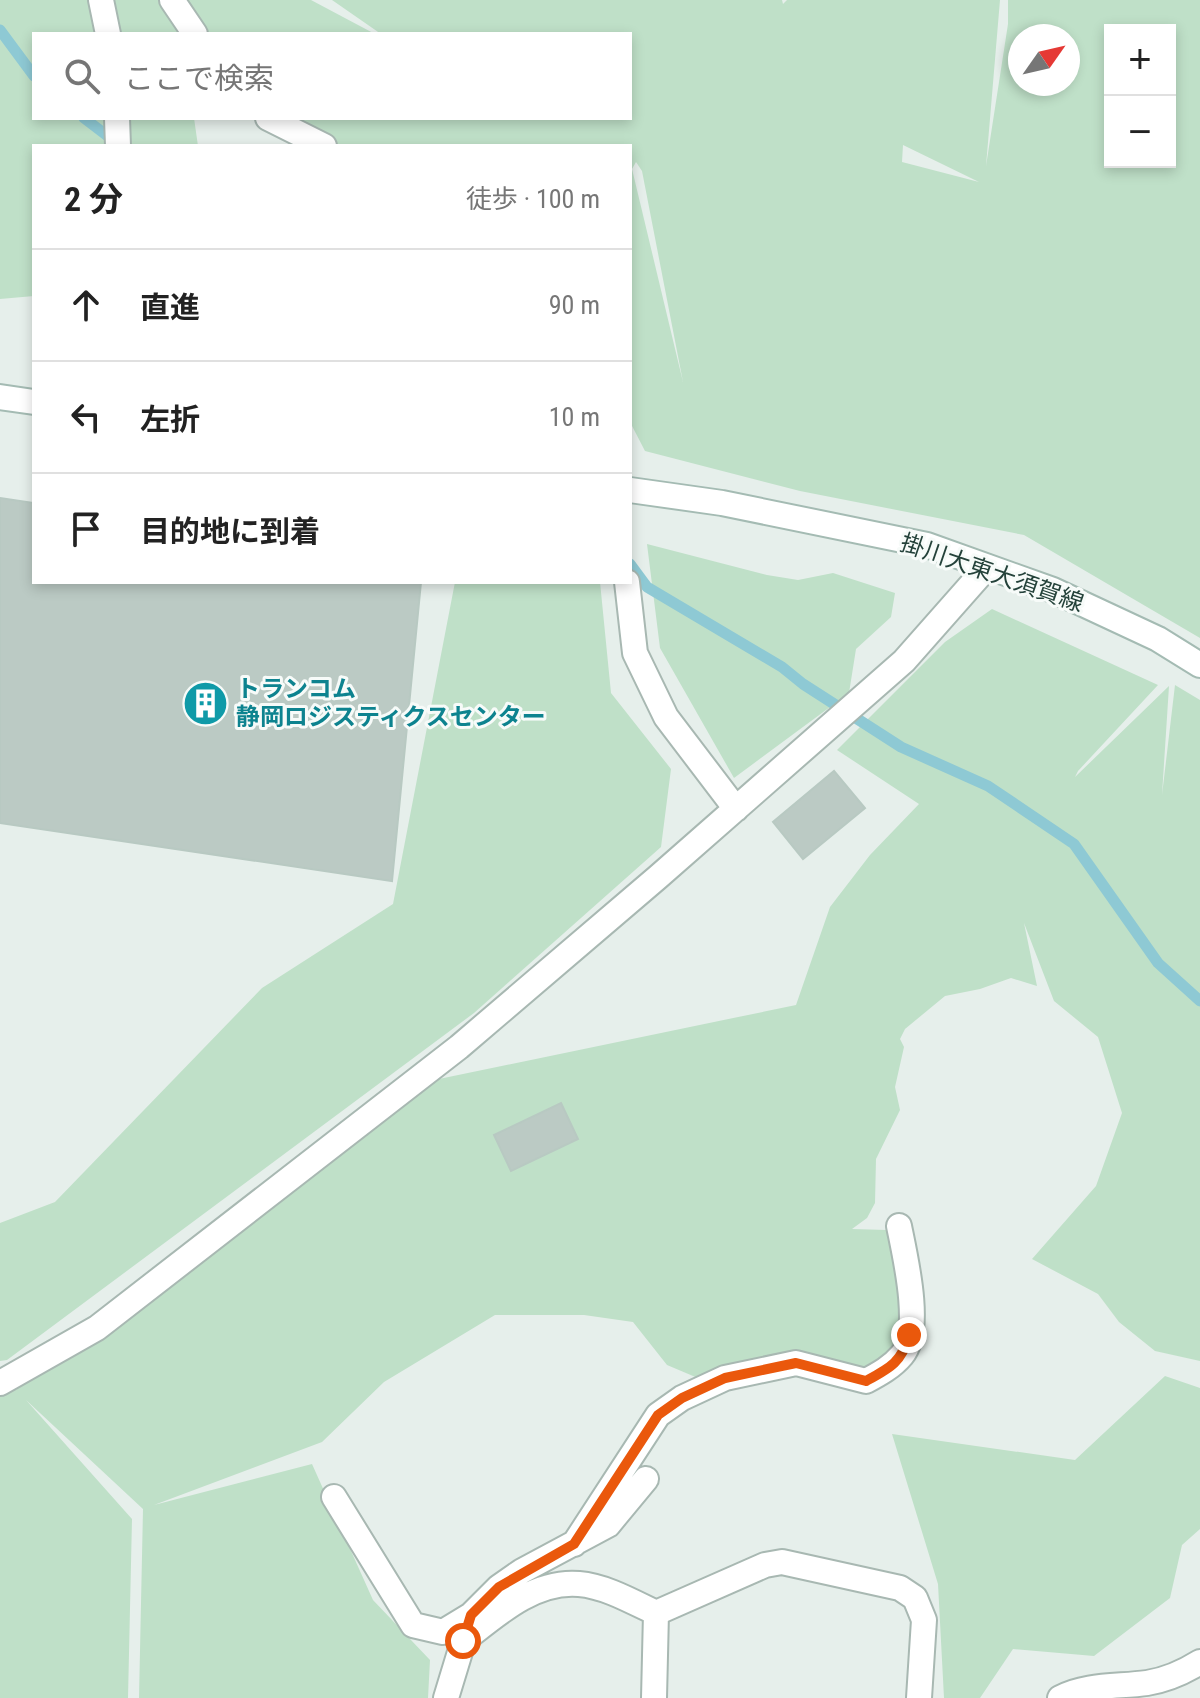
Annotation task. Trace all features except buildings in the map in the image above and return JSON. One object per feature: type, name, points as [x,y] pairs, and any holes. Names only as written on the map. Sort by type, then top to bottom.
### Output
[{"type":"street","points":[[101,0],[108,32]]},
{"type":"street","points":[[172,0],[194,32]]},
{"type":"street","points":[[117,120],[118,144]]},
{"type":"street","points":[[272,120],[320,144]]},
{"type":"street","points":[[0,397],[32,402]]},
{"type":"street","name":"掛川大東大須賀線","points":[[632,490],[722,503],[927,545],[1066,596],[1158,639],[1200,665]]},
{"type":"street","points":[[0,1383],[97,1328],[434,1066],[736,809],[904,661],[987,567]]},
{"type":"street","points":[[627,584],[635,653],[647,679],[666,717],[736,809]]},
{"type":"street","points":[[574,1544],[658,1415],[682,1398],[725,1378],[796,1363],[866,1381],[887,1369],[904,1353],[912,1310],[899,1226]]},
{"type":"street","points":[[334,1497],[413,1625],[443,1632],[471,1615],[499,1587],[608,1525],[646,1479]]},
{"type":"street","points":[[463,1641],[523,1597],[549,1588],[579,1584],[618,1595],[656,1613],[765,1565],[782,1562],[900,1588],[915,1598],[924,1620],[919,1698]]},
{"type":"street","points":[[654,1698],[656,1613]]},
{"type":"street","points":[[446,1698],[471,1615]]},
{"type":"street","points":[[1060,1698],[1068,1693],[1100,1687],[1150,1683],[1184,1672],[1200,1662]]},
{"type":"green space","points":[[0,0],[311,0],[371,32],[32,32],[32,120],[194,120],[198,144],[32,144],[32,296],[0,299]]},
{"type":"green space","points":[[332,0],[782,0],[783,4],[787,0],[1000,0],[986,166],[1008,24],[1008,0],[1200,0],[1200,638],[1024,535],[800,491],[645,451],[632,426],[632,169],[632,144],[332,144],[289,120],[632,120],[632,32],[378,32]],"holes":[[[903,145],[979,182],[902,162]],[[636,162],[642,171],[683,382],[632,169]]]},
{"type":"green space","points":[[647,544],[798,580],[833,573],[895,593],[891,617],[856,649],[849,693],[734,778],[660,648]]},
{"type":"green space","points":[[455,584],[600,584],[611,693],[671,769],[661,847],[474,1013],[7,1360],[0,1361],[0,1223],[55,1202],[262,988],[393,904]]},
{"type":"green space","points":[[992,609],[1158,685],[1075,777],[1169,686],[1162,795],[1175,685],[1200,700],[1200,1361],[1155,1351],[1119,1322],[1098,1294],[1032,1259],[1096,1186],[1122,1113],[1098,1037],[1054,1001],[1024,923],[1037,986],[1011,978],[980,989],[945,996],[905,1029],[900,1039],[904,1047],[895,1087],[900,1110],[876,1159],[875,1203],[867,1218],[852,1229],[887,1230],[912,1310],[904,1353],[873,1377],[783,1367],[712,1384],[667,1365],[633,1322],[584,1315],[495,1315],[384,1382],[322,1442],[154,1505],[312,1464],[373,1600],[430,1660],[428,1698],[139,1698],[143,1509],[26,1400],[132,1519],[128,1698],[0,1698],[0,1391],[16,1390],[410,1085],[796,1005],[830,907],[870,855],[919,804],[837,750],[945,642]]},
{"type":"green space","points":[[1165,1376],[1200,1388],[1200,1529],[1182,1545],[1170,1598],[1094,1656],[1013,1649],[980,1698],[944,1698],[938,1584],[892,1434],[1075,1460]]},
{"type":"waterway","points":[[0,30],[32,73]]},
{"type":"waterway","points":[[87,120],[118,144]]},
{"type":"waterway","points":[[632,567],[647,587],[782,667],[901,747],[988,786],[1074,844],[1158,963],[1200,1001]]},
{"type":"place","name":"トランコム 静岡ロジスティクスセンター","points":[[205,703]]},
{"type":"route","points":[[463,1641],[471,1615],[499,1587],[522,1571],[574,1544],[658,1415],[682,1398],[725,1378],[796,1363],[866,1381],[887,1369],[904,1353],[909,1335]]}]
